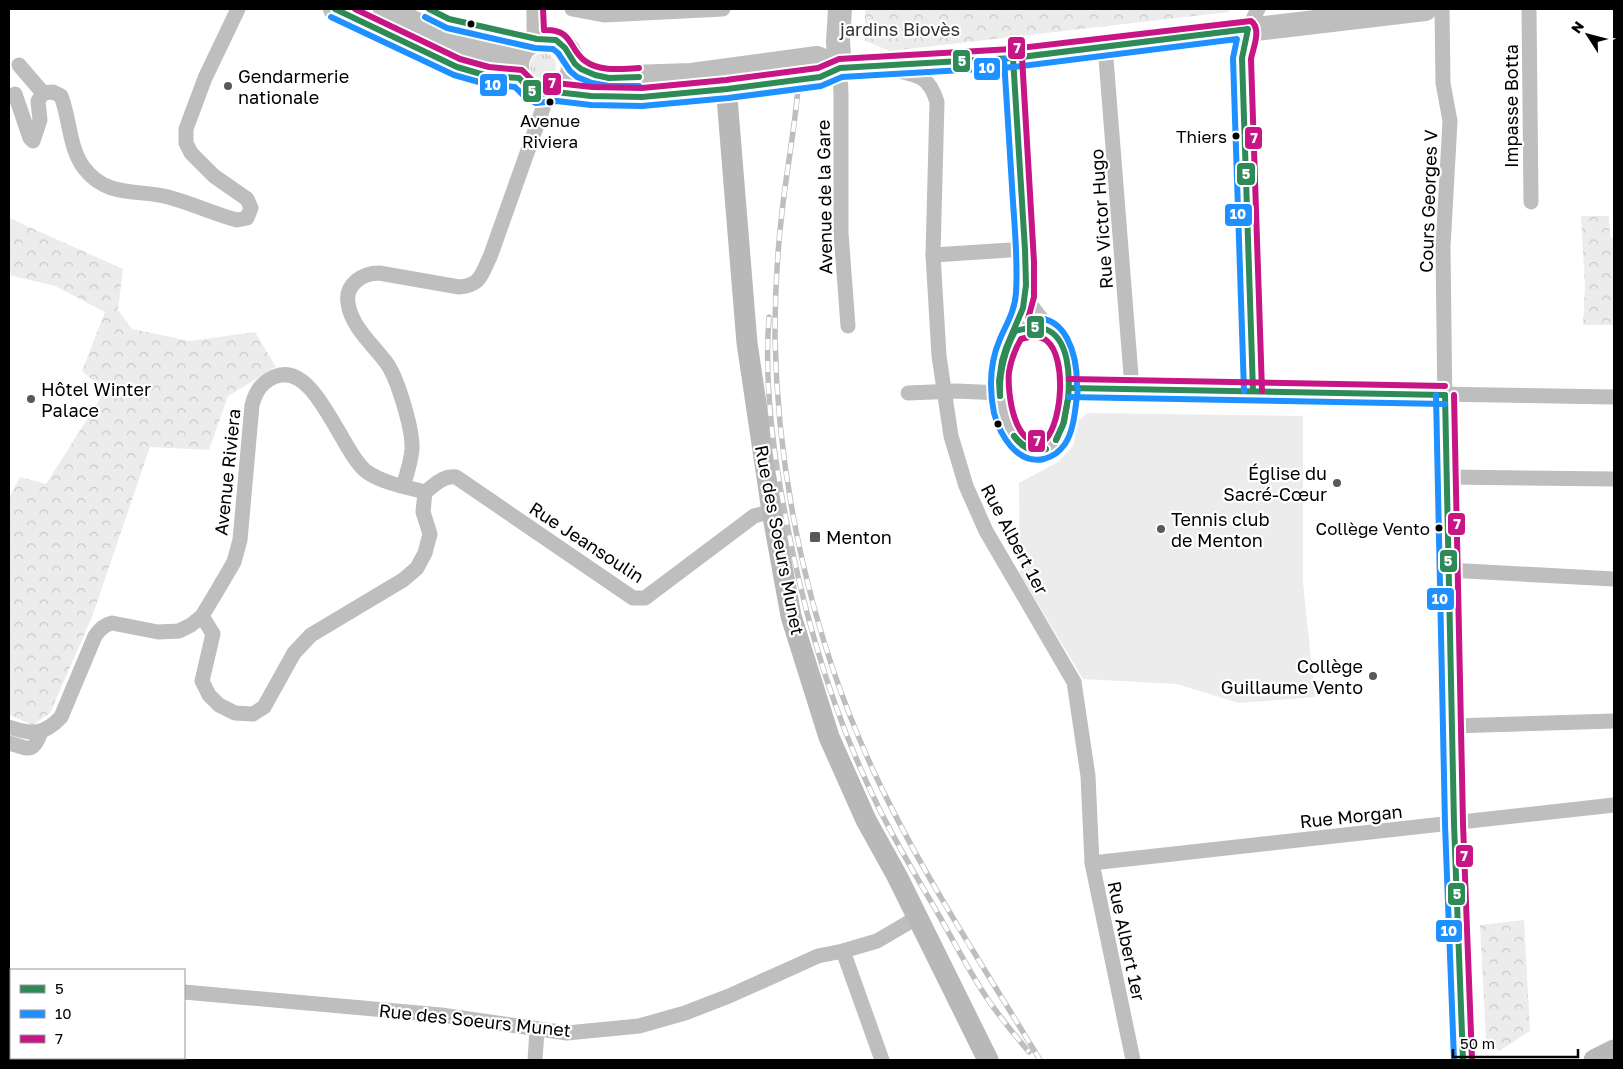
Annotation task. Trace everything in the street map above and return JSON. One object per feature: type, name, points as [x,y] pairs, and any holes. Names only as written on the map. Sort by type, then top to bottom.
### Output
[{"type":"main road","points":[[335,9],[457,67],[478,74],[506,79],[519,78]]},
{"type":"main road","points":[[385,9],[446,38],[493,56],[528,46],[546,38],[556,40],[569,53],[572,71],[564,87],[552,93]]},
{"type":"main road","points":[[840,9],[838,42],[840,68]]},
{"type":"main road","points":[[528,46],[517,69],[519,78],[524,85],[538,94],[642,97],[726,80],[817,58],[840,68],[1012,58],[1248,29],[1300,16],[1425,9]]},
{"type":"main road","points":[[572,62],[588,73],[601,78],[691,75],[726,80]]},
{"type":"main road","name":"Rue des Soeurs Munet","points":[[726,80],[748,343],[772,511],[791,616],[829,737],[866,820],[898,876],[918,917]]},
{"type":"main road","points":[[918,917],[988,1060]]},
{"type":"main road","points":[[1594,1060],[1614,1050]]},
{"type":"street","points":[[43,93],[53,92],[60,96],[74,148],[83,168],[104,186],[123,192],[167,197],[237,220],[247,218],[251,208],[247,199],[214,176],[191,153],[186,143],[186,129],[205,78],[238,9]]},
{"type":"street","points":[[528,46],[534,28],[534,9]]},
{"type":"street","points":[[572,9],[604,15],[722,9]]},
{"type":"street","points":[[1253,391],[1242,58],[1248,29],[1258,9]]},
{"type":"street","name":"Cours Georges V","points":[[1442,9],[1443,83],[1450,121],[1443,247],[1446,476],[1454,824],[1463,1060]]},
{"type":"street","name":"Impasse Botta","points":[[1529,9],[1531,202]]},
{"type":"street","name":"Rue Victor Hugo","points":[[1105,46],[1132,388]]},
{"type":"street","points":[[1012,58],[1024,249],[1025,297],[1015,331],[1003,356],[1000,374],[1000,393],[1014,437],[1019,444],[1027,449],[1042,451],[1050,448],[1060,435],[1069,388],[1067,364],[1064,351],[1057,337],[1025,297]]},
{"type":"street","points":[[19,65],[43,93]]},
{"type":"street","name":"Rue Albert 1er","points":[[872,66],[920,76],[930,84],[937,102],[933,254],[939,356],[951,436],[966,486],[986,531],[1074,682],[1088,776],[1092,863],[1133,1060]]},
{"type":"street","name":"Avenue de la Gare","points":[[840,68],[841,233],[848,326]]},
{"type":"street","points":[[16,94],[30,138],[33,141],[40,120],[38,101],[43,93]]},
{"type":"street","points":[[202,616],[213,634],[202,681],[209,695],[219,704],[235,712],[253,714],[264,707],[294,653],[311,635],[404,580],[417,568],[426,553],[430,534],[423,512],[425,492],[403,486],[412,447],[402,399],[387,363],[352,317],[348,300],[350,290],[360,278],[371,273],[459,287],[471,286],[480,278],[490,257],[552,93]]},
{"type":"street","points":[[933,254],[1024,249]]},
{"type":"street","points":[[1015,331],[1038,326],[1052,332]]},
{"type":"street","name":"Avenue Riviera","points":[[41,732],[53,725],[61,717],[96,636],[106,624],[112,623],[158,632],[178,631],[191,625],[202,616],[234,562],[240,540],[252,406],[255,393],[265,381],[280,374],[296,377],[318,395],[351,454],[359,464],[367,472],[378,478],[403,486]]},
{"type":"street","points":[[1069,388],[1614,397]]},
{"type":"street","points":[[908,393],[957,391],[1000,393]]},
{"type":"street","points":[[1446,476],[1614,479]]},
{"type":"street","name":"Rue Jeansoulin","points":[[425,492],[443,478],[456,477],[633,598],[645,598],[754,516],[772,511]]},
{"type":"street","points":[[1448,570],[1614,579]]},
{"type":"street","points":[[1452,726],[1614,722]]},
{"type":"street","points":[[9,727],[21,731],[41,732],[37,744],[32,748],[9,743]]},
{"type":"street","name":"Rue Morgan","points":[[1092,863],[1614,805]]},
{"type":"street","name":"Rue des Soeurs Munet","points":[[185,992],[441,1015],[567,1033],[639,1026],[694,1010],[818,956],[877,941],[918,917]]},
{"type":"street","points":[[843,951],[882,1060]]},
{"type":"street","points":[[535,1060],[537,1030]]},
{"type":"green space","name":"jardins Biovès","points":[[865,9],[1229,9],[1229,12],[890,51],[865,41]]},
{"type":"green space","points":[[543,53],[552,57],[556,66],[552,75],[543,79],[534,75],[530,66],[534,57]]},
{"type":"green space","points":[[1581,216],[1609,216],[1610,238],[1614,238],[1614,325],[1583,325],[1585,286]]},
{"type":"green space","points":[[9,218],[123,269],[118,310],[132,329],[190,341],[255,332],[276,367],[228,396],[209,450],[150,447],[92,617],[50,713],[33,725],[9,715],[9,498],[20,477],[46,484],[105,391],[82,371],[105,312],[55,286],[9,275]]},
{"type":"green space","name":"Tennis club de Menton","points":[[1088,413],[1303,416],[1303,583],[1315,697],[1239,703],[1177,684],[1083,679],[1020,574],[1019,483],[1058,462],[1073,446],[1079,420]]},
{"type":"green space","points":[[1524,920],[1530,1031],[1499,1051],[1486,1039],[1480,925]]},
{"type":"railway","points":[[799,77],[779,243],[775,338],[783,449],[791,504],[802,558],[832,666],[851,719],[891,808],[931,881],[1040,1060]]},
{"type":"railway","points":[[769,317],[768,389],[780,484],[791,546],[809,620],[832,694],[859,765],[896,840],[983,992],[1029,1052]]},
{"type":"transit line","name":"5","points":[[335,9],[457,67],[488,76],[519,78],[530,90],[538,94],[556,92],[591,96],[642,97],[727,89],[820,77],[840,68],[1013,58],[1248,29],[1242,58],[1253,391]]},
{"type":"transit line","name":"7","points":[[355,9],[460,59],[489,67],[522,70],[535,83],[540,85],[556,83],[592,87],[642,88],[726,80],[818,68],[839,59],[1012,49],[1251,21],[1256,29],[1251,59],[1262,391]]},
{"type":"transit line","name":"5","points":[[429,9],[449,19],[537,39],[556,40],[565,48],[575,64],[595,75],[609,78],[639,77]]},
{"type":"transit line","name":"7","points":[[543,9],[544,30],[554,31],[566,36],[585,61],[604,68],[639,68]]},
{"type":"transit line","name":"10","points":[[331,17],[454,75],[486,84],[515,87],[525,97],[536,103],[557,101],[591,105],[642,106],[728,98],[821,86],[842,77],[1014,67],[1237,39],[1233,58],[1244,391]]},
{"type":"transit line","name":"10","points":[[425,17],[447,28],[535,48],[553,49],[558,53],[570,71],[577,77],[592,83],[609,86],[639,86]]},
{"type":"transit line","name":"7","points":[[1022,57],[1034,262],[1034,297],[1028,319]]},
{"type":"transit line","name":"5","points":[[1000,396],[999,381],[1002,361],[1023,308],[1026,285],[1013,58]]},
{"type":"transit line","name":"10","points":[[1004,59],[1017,281],[1014,305],[994,357],[991,385],[994,413],[1005,439],[1018,453],[1034,460],[1048,458],[1053,455],[1065,444],[1071,431],[1078,389]]},
{"type":"transit line","name":"10","points":[[1028,319],[1041,319],[1052,322],[1061,329],[1072,350],[1077,385]]},
{"type":"transit line","name":"5","points":[[1000,396],[1003,362],[1015,331],[1038,327],[1053,334],[1064,350],[1069,380],[1068,399]]},
{"type":"transit line","name":"7","points":[[1033,336],[1045,340],[1053,349],[1058,361],[1060,375],[1059,405],[1056,418],[1046,439],[1035,441],[1026,438],[1020,429],[1011,406],[1009,393],[1009,372],[1019,343],[1021,339],[1033,336]]},
{"type":"transit line","name":"7","points":[[1069,379],[1445,386]]},
{"type":"transit line","name":"5","points":[[1069,388],[1445,395]]},
{"type":"transit line","name":"10","points":[[1436,395],[1445,824],[1454,1060]]},
{"type":"transit line","name":"5","points":[[1445,395],[1454,824],[1463,1060]]},
{"type":"transit line","name":"7","points":[[1454,395],[1463,824],[1472,1060]]},
{"type":"transit line","name":"10","points":[[1069,397],[1445,404]]},
{"type":"transit line","name":"5","points":[[1056,440],[1064,422],[1068,399]]},
{"type":"transit line","name":"5","points":[[1056,440],[1063,425],[1068,399]]},
{"type":"transit line","name":"5","points":[[1014,436],[1028,447],[1046,449]]},
{"type":"transit line","name":"5","points":[[1014,436],[1020,444],[1032,450],[1046,449]]},
{"type":"place","name":"Gendarmerie nationale","points":[[228,86]]},
{"type":"place","name":"Avenue Riviera","points":[[550,102]]},
{"type":"place","name":"Thiers","points":[[1236,136]]},
{"type":"place","name":"Hôtel Winter Palace","points":[[31,399]]},
{"type":"place","name":"Église du Sacré-Cœur","points":[[1337,483]]},
{"type":"place","name":"Collège Vento","points":[[1439,528]]},
{"type":"place","name":"Tennis club de Menton","points":[[1161,529]]},
{"type":"place","name":"Menton","points":[[815,537]]},
{"type":"place","name":"Collège Guillaume Vento","points":[[1373,676]]}]
